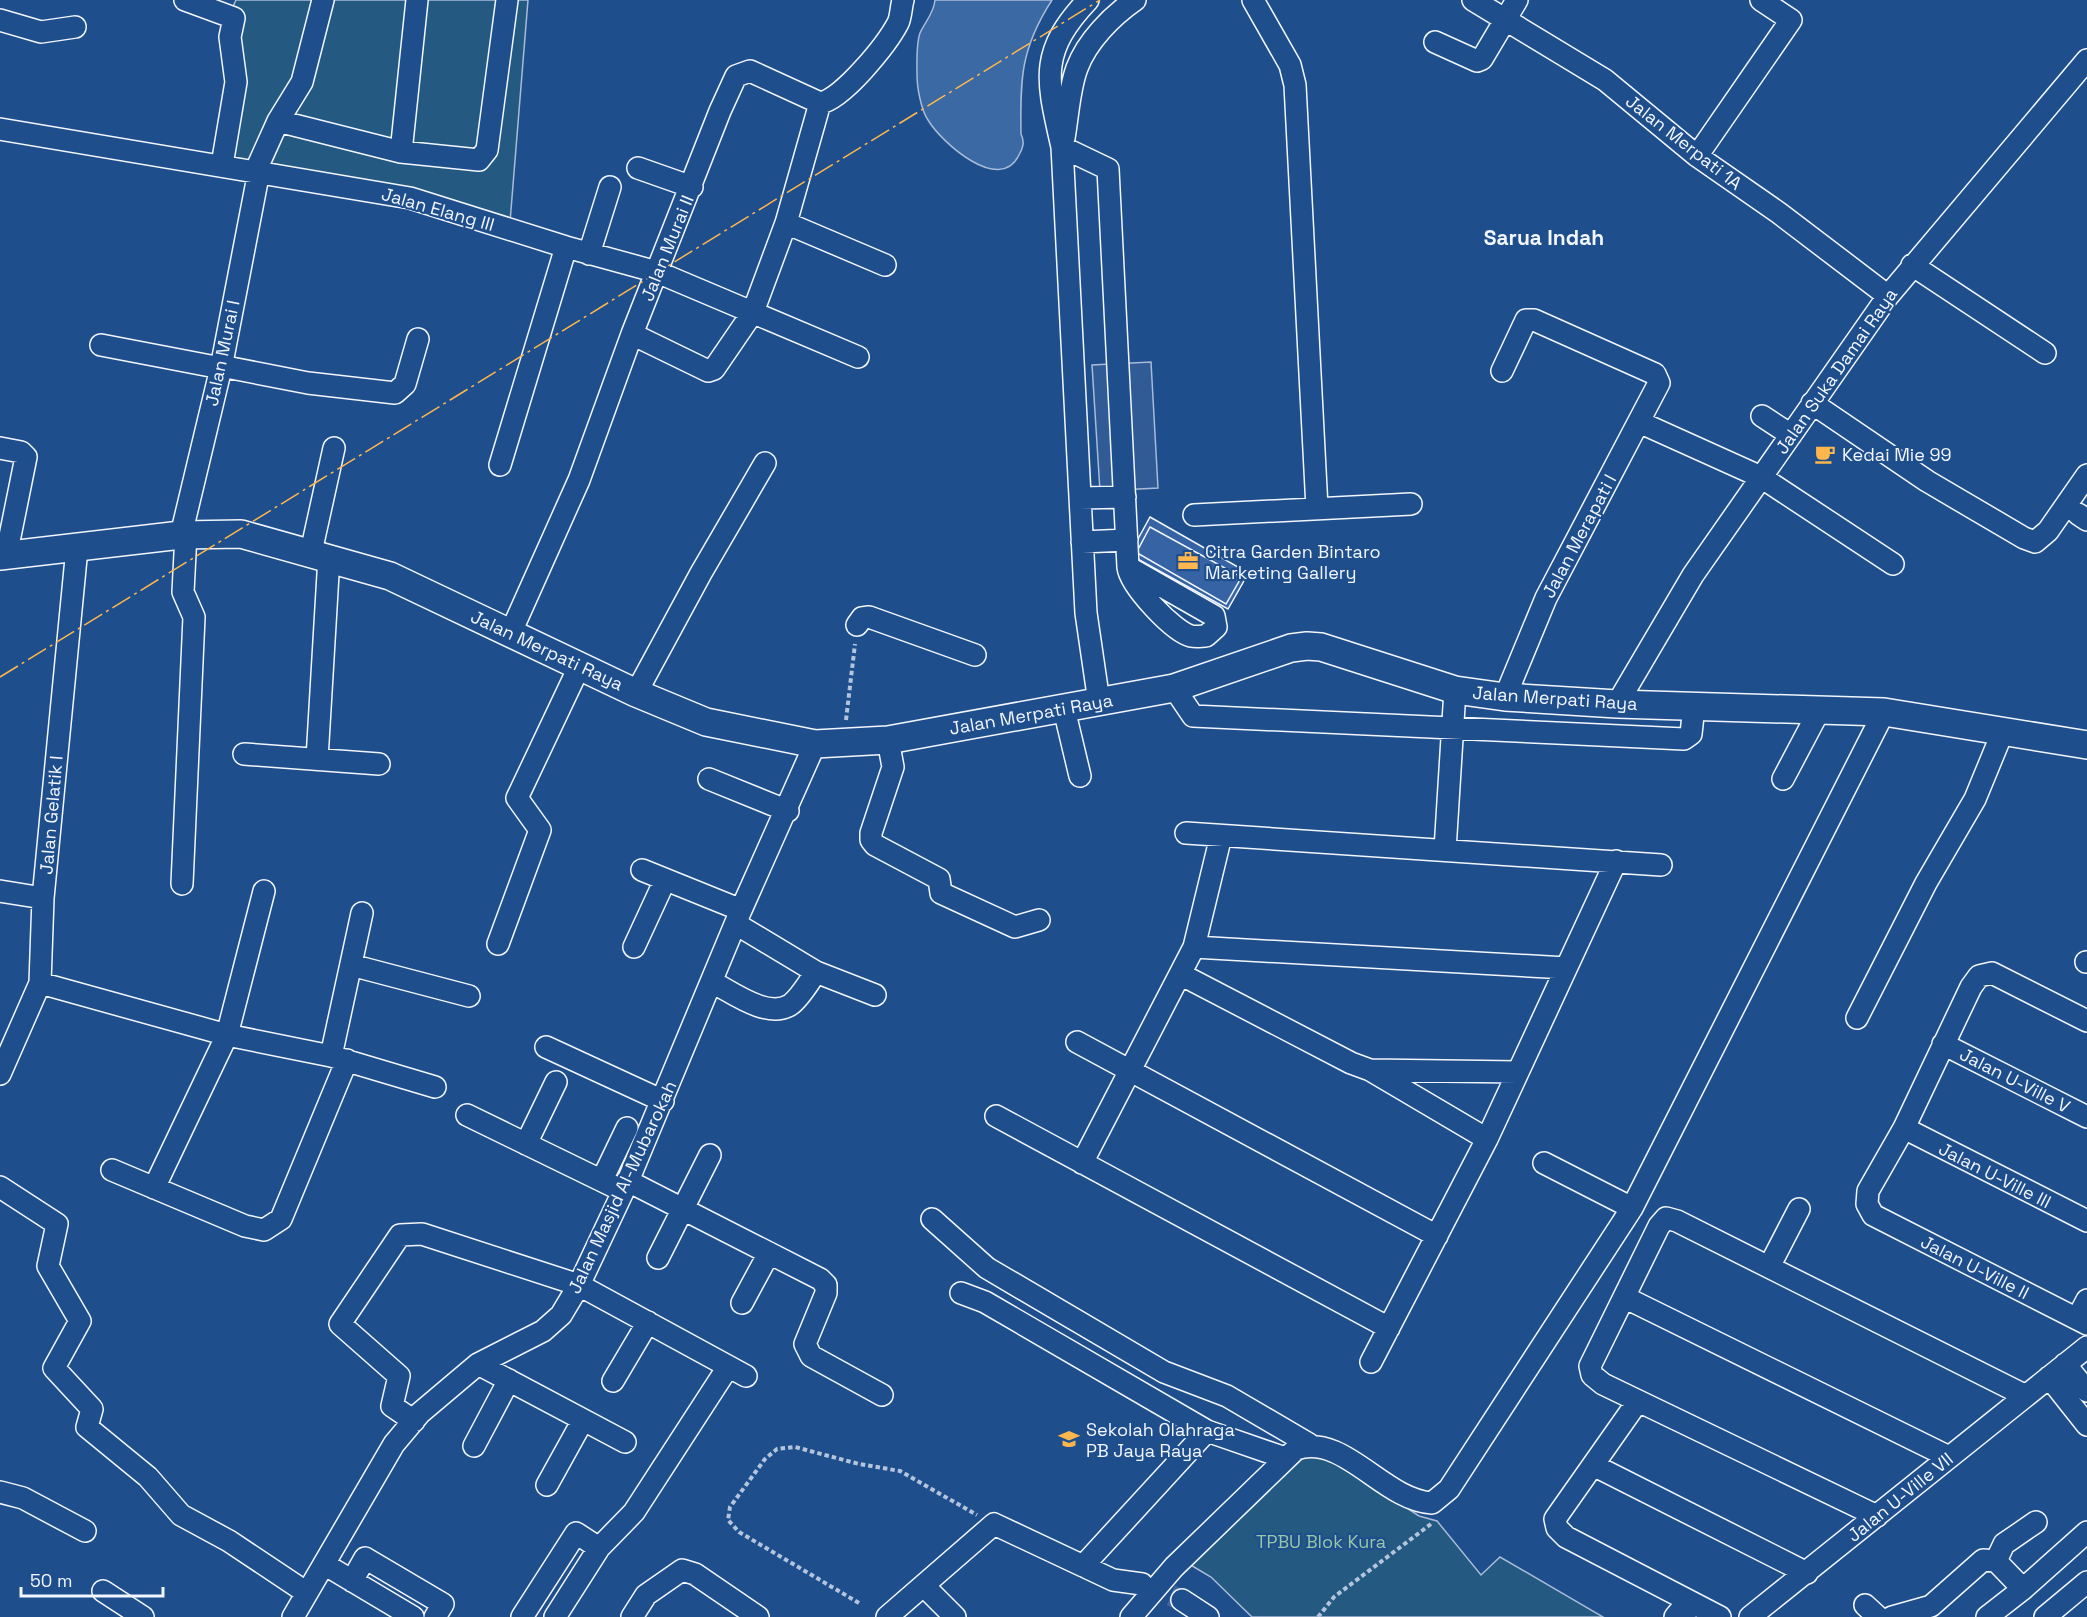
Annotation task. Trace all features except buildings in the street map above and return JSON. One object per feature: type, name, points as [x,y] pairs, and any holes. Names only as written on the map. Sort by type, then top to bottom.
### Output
[{"type":"main road","name":"Jalan Merpati Raya","points":[[3,556],[183,534],[242,534],[390,576],[636,693],[706,722],[815,744],[888,740],[1174,688],[1291,648],[1307,645],[1321,647],[1455,690],[1505,697],[1617,704],[1884,712],[2087,745]]},
{"type":"street","points":[[185,0],[238,9],[230,37],[236,82],[222,165]]},
{"type":"street","name":"Jalan Murai I","points":[[182,884],[194,617],[183,592],[183,534],[221,367],[258,171],[278,121],[302,82],[324,0]]},
{"type":"street","points":[[400,152],[417,0]]},
{"type":"street","points":[[278,121],[400,152],[479,160],[487,150],[507,0]]},
{"type":"street","points":[[632,334],[708,371],[714,369],[753,312],[786,223],[820,103],[829,102],[854,80],[898,22],[903,0]]},
{"type":"street","points":[[1089,0],[1068,22],[1052,53],[1049,89],[1062,147],[1086,613],[1099,702]]},
{"type":"street","points":[[1062,147],[1077,68],[1093,40],[1119,11],[1135,0]]},
{"type":"street","points":[[1253,0],[1290,65],[1294,85],[1317,508]]},
{"type":"street","name":"Jalan Merpati 1A","points":[[1473,0],[1605,80],[1697,156],[1779,213],[1888,296]]},
{"type":"street","points":[[1436,42],[1477,61],[1486,56],[1517,0]]},
{"type":"street","points":[[1697,156],[1791,20],[1761,0]]},
{"type":"street","points":[[0,20],[41,32],[75,27]]},
{"type":"street","points":[[1068,22],[1093,40]]},
{"type":"street","name":"Jalan Suka Damai Raya","points":[[1617,704],[1693,575],[1888,296],[2087,60]]},
{"type":"street","name":"Jalan Murai II","points":[[511,632],[579,480],[632,334],[736,76],[750,71],[820,103]]},
{"type":"street","name":"Jalan Elang III","points":[[0,129],[410,198],[566,247],[657,272],[858,357]]},
{"type":"street","points":[[1062,147],[1108,169],[1128,567]]},
{"type":"street","points":[[638,168],[692,188]]},
{"type":"street","points":[[590,254],[610,187]]},
{"type":"street","points":[[786,223],[885,266]]},
{"type":"street","points":[[500,465],[566,247]]},
{"type":"street","points":[[1912,265],[2045,353]]},
{"type":"street","name":"Jalan Merapati I","points":[[1502,371],[1520,327],[1526,320],[1534,320],[1658,377],[1659,383],[1546,598],[1505,697]]},
{"type":"street","points":[[101,345],[308,382],[394,393],[405,384],[418,339]]},
{"type":"street","points":[[1812,404],[1927,481],[2024,538],[2035,542],[2048,531],[2087,475]]},
{"type":"street","points":[[1762,416],[1791,435]]},
{"type":"street","points":[[1639,422],[1761,477],[1893,564]]},
{"type":"street","points":[[0,448],[21,452],[26,457],[3,556]]},
{"type":"street","points":[[317,759],[320,555],[334,448]]},
{"type":"street","points":[[636,693],[695,583],[765,463]]},
{"type":"street","points":[[1080,498],[1125,496]]},
{"type":"street","points":[[1194,514],[1411,504]]},
{"type":"street","points":[[1082,542],[1127,540]]},
{"type":"street","name":"Jalan Gelatik I","points":[[2,1061],[40,983],[44,898],[76,548]]},
{"type":"street","points":[[857,625],[862,618],[869,617],[975,656]]},
{"type":"street","points":[[498,944],[540,830],[517,798],[580,665]]},
{"type":"street","points":[[1174,688],[1193,716],[1453,726],[1684,739],[1691,734],[1694,706]]},
{"type":"street","points":[[1445,850],[1455,690]]},
{"type":"street","points":[[1064,708],[1080,777]]},
{"type":"street","points":[[1783,779],[1820,710]]},
{"type":"street","points":[[932,1219],[987,1268],[1164,1372],[1227,1396],[1309,1444],[1338,1452],[1386,1485],[1419,1502],[1432,1503],[1449,1489],[1632,1208],[1884,712]]},
{"type":"street","points":[[1857,1018],[1926,883],[1975,799],[2003,731]]},
{"type":"street","points":[[888,740],[893,767],[871,833],[871,840],[875,845],[939,879],[941,893],[1011,926],[1039,920]]},
{"type":"street","name":"Jalan Masjid Al-Mubarokah","points":[[293,1617],[394,1444],[414,1421],[478,1364],[543,1331],[561,1315],[579,1285],[626,1186],[739,917],[788,811],[815,744]]},
{"type":"street","points":[[244,754],[379,764]]},
{"type":"street","points":[[709,779],[788,811]]},
{"type":"street","points":[[1186,833],[1661,864]]},
{"type":"street","points":[[1082,1163],[1194,947],[1221,836]]},
{"type":"street","points":[[1371,1362],[1486,1140],[1616,861]]},
{"type":"street","points":[[642,870],[739,917],[816,972],[875,995]]},
{"type":"street","points":[[634,947],[665,880]]},
{"type":"street","points":[[0,891],[44,898]]},
{"type":"street","points":[[154,1188],[227,1035],[264,891]]},
{"type":"street","points":[[112,1170],[246,1226],[264,1230],[281,1219],[339,1058],[351,965],[362,913]]},
{"type":"street","points":[[1194,947],[1566,968]]},
{"type":"street","points":[[351,965],[469,996]]},
{"type":"street","points":[[712,982],[761,1007],[776,1010],[790,1005],[816,972]]},
{"type":"street","points":[[1904,1128],[1943,1044],[1979,976],[1992,973],[2087,1021]]},
{"type":"street","points":[[1180,974],[1351,1063],[1370,1070],[1486,1140]]},
{"type":"street","points":[[40,983],[227,1035],[339,1058],[435,1087]]},
{"type":"street","points":[[1077,1042],[1437,1236]]},
{"type":"street","name":"Jalan U-Ville V","points":[[1943,1044],[2087,1117]]},
{"type":"street","points":[[546,1047],[663,1101]]},
{"type":"street","points":[[1370,1070],[1518,1072]]},
{"type":"street","points":[[526,1144],[556,1082]]},
{"type":"street","points":[[467,1115],[602,1180],[626,1186],[683,1208],[820,1279],[826,1285],[826,1293],[805,1344],[807,1351],[811,1356],[882,1395]]},
{"type":"street","points":[[996,1116],[1389,1328]]},
{"type":"street","points":[[602,1180],[627,1128]]},
{"type":"street","name":"Jalan U-Ville II","points":[[1904,1128],[1868,1191],[1867,1204],[1873,1215],[2084,1314]]},
{"type":"street","name":"Jalan U-Ville III","points":[[1904,1128],[2087,1221]]},
{"type":"street","points":[[658,1258],[710,1155]]},
{"type":"street","points":[[1544,1163],[1632,1208]]},
{"type":"street","points":[[0,1187],[57,1224],[48,1266],[80,1321],[54,1368],[92,1410],[87,1427],[148,1477],[181,1515],[229,1541],[307,1593]]},
{"type":"street","points":[[1769,1267],[1800,1209]]},
{"type":"street","points":[[1877,1516],[1603,1384],[1592,1375],[1590,1366],[1659,1226],[1666,1218],[1677,1221],[2024,1395]]},
{"type":"street","points":[[414,1421],[392,1406],[399,1376],[340,1324],[400,1235],[422,1234],[579,1285],[737,1372],[634,1512],[599,1548],[555,1617]]},
{"type":"street","points":[[742,1303],[769,1252]]},
{"type":"street","points":[[961,1293],[985,1302],[1207,1431],[1285,1458]]},
{"type":"street","points":[[1624,1297],[1949,1457]]},
{"type":"street","points":[[613,1381],[648,1322]]},
{"type":"street","name":"Jalan U-Ville VII","points":[[1750,1617],[2024,1395],[2087,1347]]},
{"type":"street","points":[[478,1364],[625,1442]]},
{"type":"street","points":[[2065,1364],[2087,1390]]},
{"type":"street","points":[[2049,1377],[2087,1425]]},
{"type":"street","points":[[474,1446],[509,1380]]},
{"type":"street","points":[[1638,1401],[1555,1519],[1557,1528],[1566,1537],[1720,1617]]},
{"type":"street","points":[[547,1485],[583,1420]]},
{"type":"street","points":[[1083,1566],[1207,1431]]},
{"type":"street","points":[[1131,1617],[1174,1567],[1285,1458],[1296,1449],[1309,1444]]},
{"type":"street","points":[[1593,1465],[1807,1573]]},
{"type":"street","points":[[0,1492],[23,1498],[85,1531]]},
{"type":"street","points":[[1996,1561],[2004,1544],[2036,1522]]},
{"type":"street","points":[[887,1617],[925,1587],[994,1524],[1113,1580],[1142,1584]]},
{"type":"street","points":[[1987,1617],[2087,1532]]},
{"type":"street","points":[[522,1617],[576,1533],[599,1548]]},
{"type":"street","points":[[352,1581],[365,1558],[443,1604],[435,1617]]},
{"type":"street","points":[[1892,1617],[1931,1606],[1983,1560],[1996,1561],[2023,1588]]},
{"type":"street","points":[[324,1564],[413,1617]]},
{"type":"street","points":[[632,1617],[646,1595],[682,1570],[695,1574],[759,1617]]},
{"type":"street","points":[[2045,1617],[2087,1582]]},
{"type":"street","points":[[925,1587],[955,1617]]},
{"type":"street","points":[[103,1591],[143,1617]]},
{"type":"street","points":[[1182,1600],[1208,1617]]},
{"type":"street","points":[[1675,1617],[1680,1611],[1697,1605]]},
{"type":"path","points":[[843,743],[857,625]]},
{"type":"path","points":[[859,1604],[739,1532],[728,1520],[730,1507],[765,1459],[777,1449],[795,1447],[860,1464],[900,1471],[994,1524]]},
{"type":"path","points":[[1318,1617],[1334,1597],[1431,1524],[1432,1503]]},
{"type":"green space","points":[[236,0],[528,0],[510,222],[227,162],[232,97],[220,34]]},
{"type":"green space","name":"TPBU Blok Kura","points":[[1308,1454],[1334,1460],[1419,1516],[1437,1521],[1481,1575],[1500,1557],[1603,1617],[1252,1617],[1211,1577],[1189,1564],[1243,1515],[1292,1463]]},
{"type":"shaded area","points":[[935,0],[1052,0],[1028,49],[1021,96],[1023,145],[1019,155],[1010,166],[999,170],[971,161],[957,151],[935,129],[921,105],[917,75],[917,48],[920,33]]},
{"type":"shaded area","points":[[1151,362],[1158,488],[1100,491],[1092,365]]},
{"type":"tunnel","points":[[1142,1584],[1182,1600]]},
{"type":"power","points":[[0,677],[1100,0]]},
{"type":"place","name":"Kedai Mie 99","points":[[1825,454]]},
{"type":"place","name":"Citra Garden Bintaro Marketing Gallery","points":[[1188,561]]},
{"type":"place","name":"Sekolah Olahraga PB Jaya Raya","points":[[1069,1439]]},
{"type":"district","name":"Sarua Indah","points":[[1544,237]]}]
